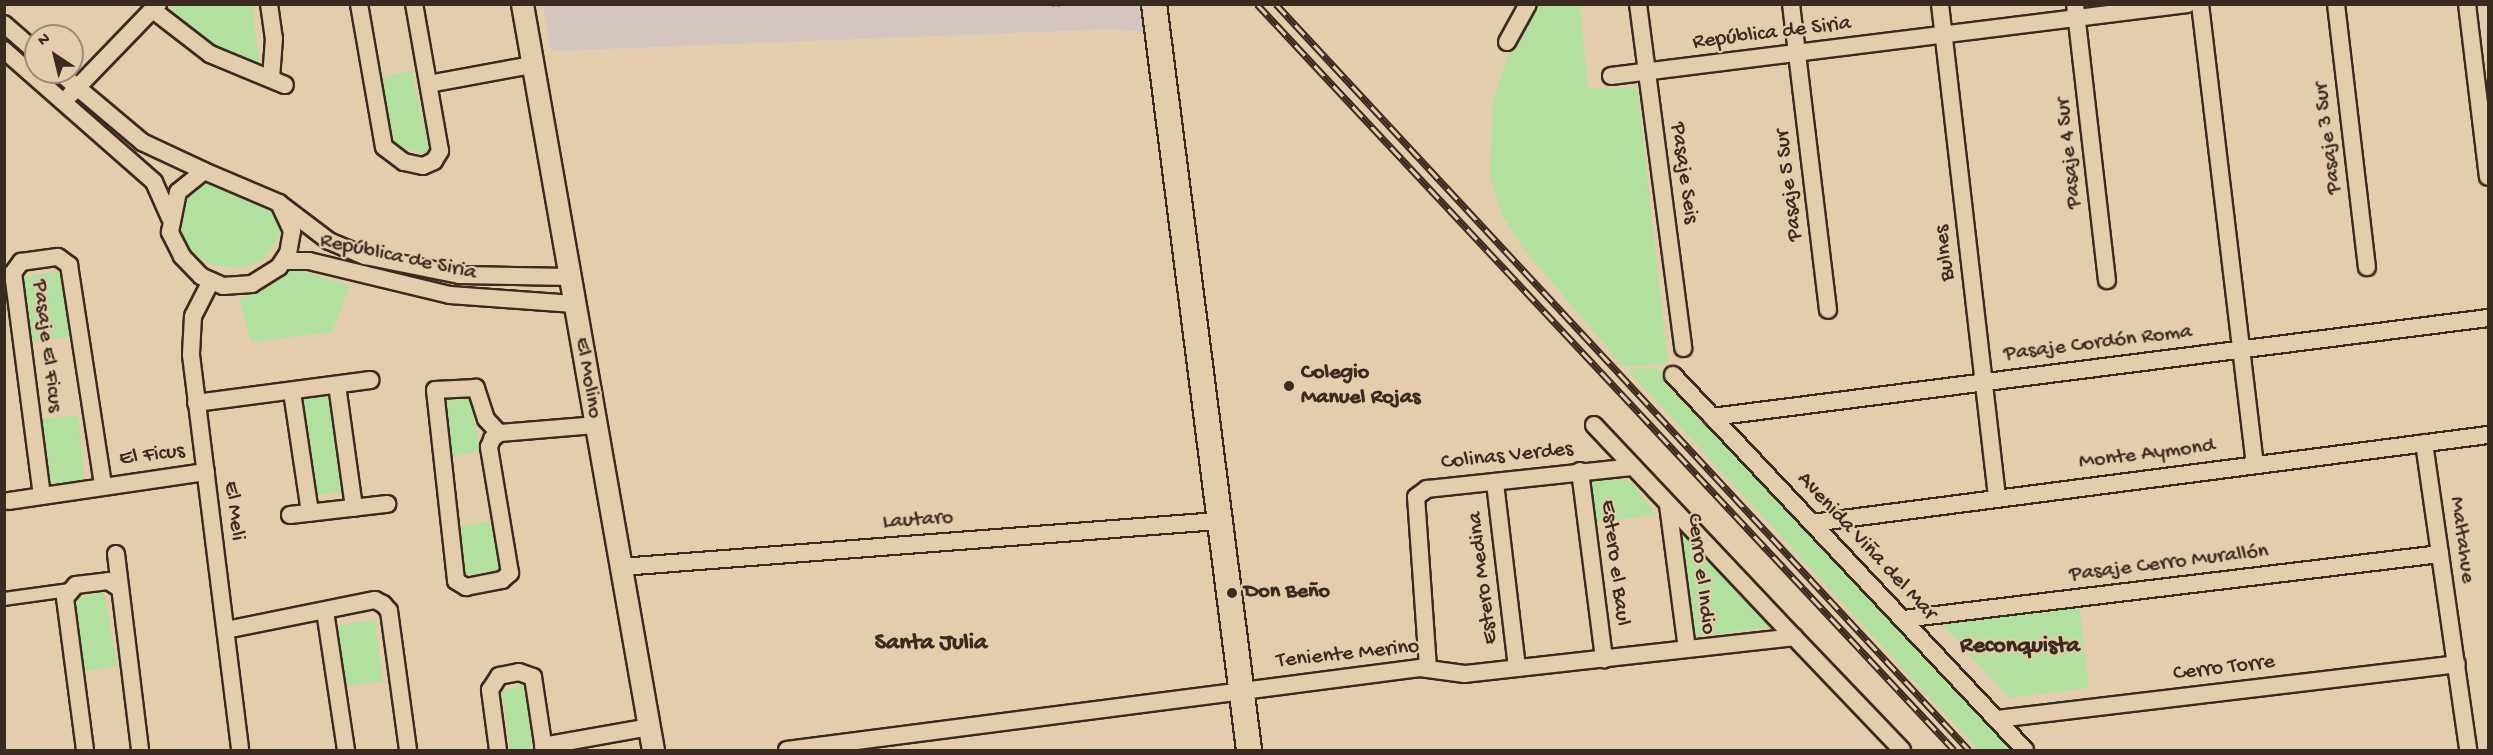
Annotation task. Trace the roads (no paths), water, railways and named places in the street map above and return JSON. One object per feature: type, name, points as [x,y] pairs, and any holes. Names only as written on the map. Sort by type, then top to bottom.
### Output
[{"type":"main road","points":[[1154,4],[1218,521],[1249,750]]},
{"type":"street","points":[[64,102],[155,7],[210,54],[278,82],[269,4]]},
{"type":"street","points":[[359,4],[384,147],[404,162],[423,166],[434,161],[440,151],[414,4]]},
{"type":"street","name":"El Molino","points":[[522,4],[653,750]]},
{"type":"street","points":[[1507,42],[1528,4]]},
{"type":"street","name":"Pasaje Seis","points":[[1638,4],[1683,348]]},
{"type":"street","name":"Pasaje 5 Sur","points":[[1791,4],[1828,310]]},
{"type":"street","name":"Bulnes","points":[[1940,4],[1997,496]]},
{"type":"street","name":"República de Siria","points":[[1611,76],[1944,37],[2076,13],[2188,4]]},
{"type":"street","points":[[2200,4],[2239,349],[2255,464]]},
{"type":"street","name":"Pasaje 3 Sur","points":[[2336,4],[2367,267]]},
{"type":"street","points":[[2467,4],[2488,177]]},
{"type":"street","name":"Pasaje 4 Sur","points":[[2076,13],[2106,280]]},
{"type":"street","points":[[4,24],[24,42]]},
{"type":"street","points":[[4,50],[154,182],[170,218]]},
{"type":"street","points":[[429,84],[532,64]]},
{"type":"street","points":[[72,84],[141,142],[279,203],[292,238],[285,261],[252,284],[211,281],[182,256],[170,232],[170,218],[183,185],[204,171]]},
{"type":"street","name":"República de Siria","points":[[279,203],[329,241],[365,256],[459,275],[570,277]]},
{"type":"street","name":"Pasaje El Ficus","points":[[42,496],[13,273],[21,262],[58,257],[69,265],[103,485]]},
{"type":"street","name":"República de Siria","points":[[285,261],[309,261],[450,295],[574,304]]},
{"type":"street","name":"El Meli","points":[[211,281],[202,293],[191,329],[196,403],[240,750]]},
{"type":"street","name":"Pasaje Cordón Roma","points":[[1712,417],[1984,380],[2488,318]]},
{"type":"street","name":"Avenida Viña del Mar","points":[[1673,375],[2025,750]]},
{"type":"street","points":[[196,403],[370,380]]},
{"type":"street","points":[[337,385],[354,508]]},
{"type":"street","points":[[499,433],[486,419],[476,388],[435,390],[456,581],[466,587],[502,580],[510,573],[489,447],[499,433],[596,425]]},
{"type":"street","points":[[292,392],[310,513]]},
{"type":"street","points":[[1594,425],[1902,750]]},
{"type":"street","name":"Monte Aymond","points":[[1812,523],[1997,496],[2488,435]]},
{"type":"street","name":"Maltahue","points":[[2424,443],[2468,750]]},
{"type":"street","name":"Colinas Verdes","points":[[1428,668],[1416,497],[1427,489],[1633,467]]},
{"type":"street","name":"Estero el Baul","points":[[1580,471],[1604,659]]},
{"type":"street","name":"El Ficus","points":[[9,501],[103,485],[206,472]]},
{"type":"street","name":"Estero Medina","points":[[1496,483],[1517,668]]},
{"type":"street","points":[[290,515],[387,504]]},
{"type":"street","name":"Cerro el Indio","points":[[1668,505],[1687,649]]},
{"type":"street","name":"Lautaro","points":[[621,567],[1218,521]]},
{"type":"street","points":[[116,554],[140,750]]},
{"type":"street","name":"Pasaje Cerro Murallón","points":[[1903,619],[2440,554]]},
{"type":"street","points":[[4,599],[69,590],[108,581],[119,588]]},
{"type":"street","points":[[69,590],[65,598],[85,750]]},
{"type":"street","points":[[226,630],[375,600],[388,611],[408,750]]},
{"type":"street","points":[[325,611],[346,750]]},
{"type":"street","name":"Teniente Merino","points":[[787,750],[1241,690],[1428,668],[1454,674],[1794,637]]},
{"type":"street","name":"Cerro Torre","points":[[1997,719],[2457,664]]},
{"type":"street","points":[[498,750],[490,690],[500,676],[519,672],[533,677],[544,748],[650,727]]},
{"type":"railway","points":[[1257,4],[1954,750]]},
{"type":"railway","points":[[1276,4],[1969,750]]},
{"type":"place","name":"Colegio Manuel Rojas","points":[[1289,386]]},
{"type":"place","name":"Don Beño","points":[[1232,593]]},
{"type":"district","name":"Santa Julia","points":[[931,644]]},
{"type":"district","name":"Reconquista","points":[[2020,647]]}]
